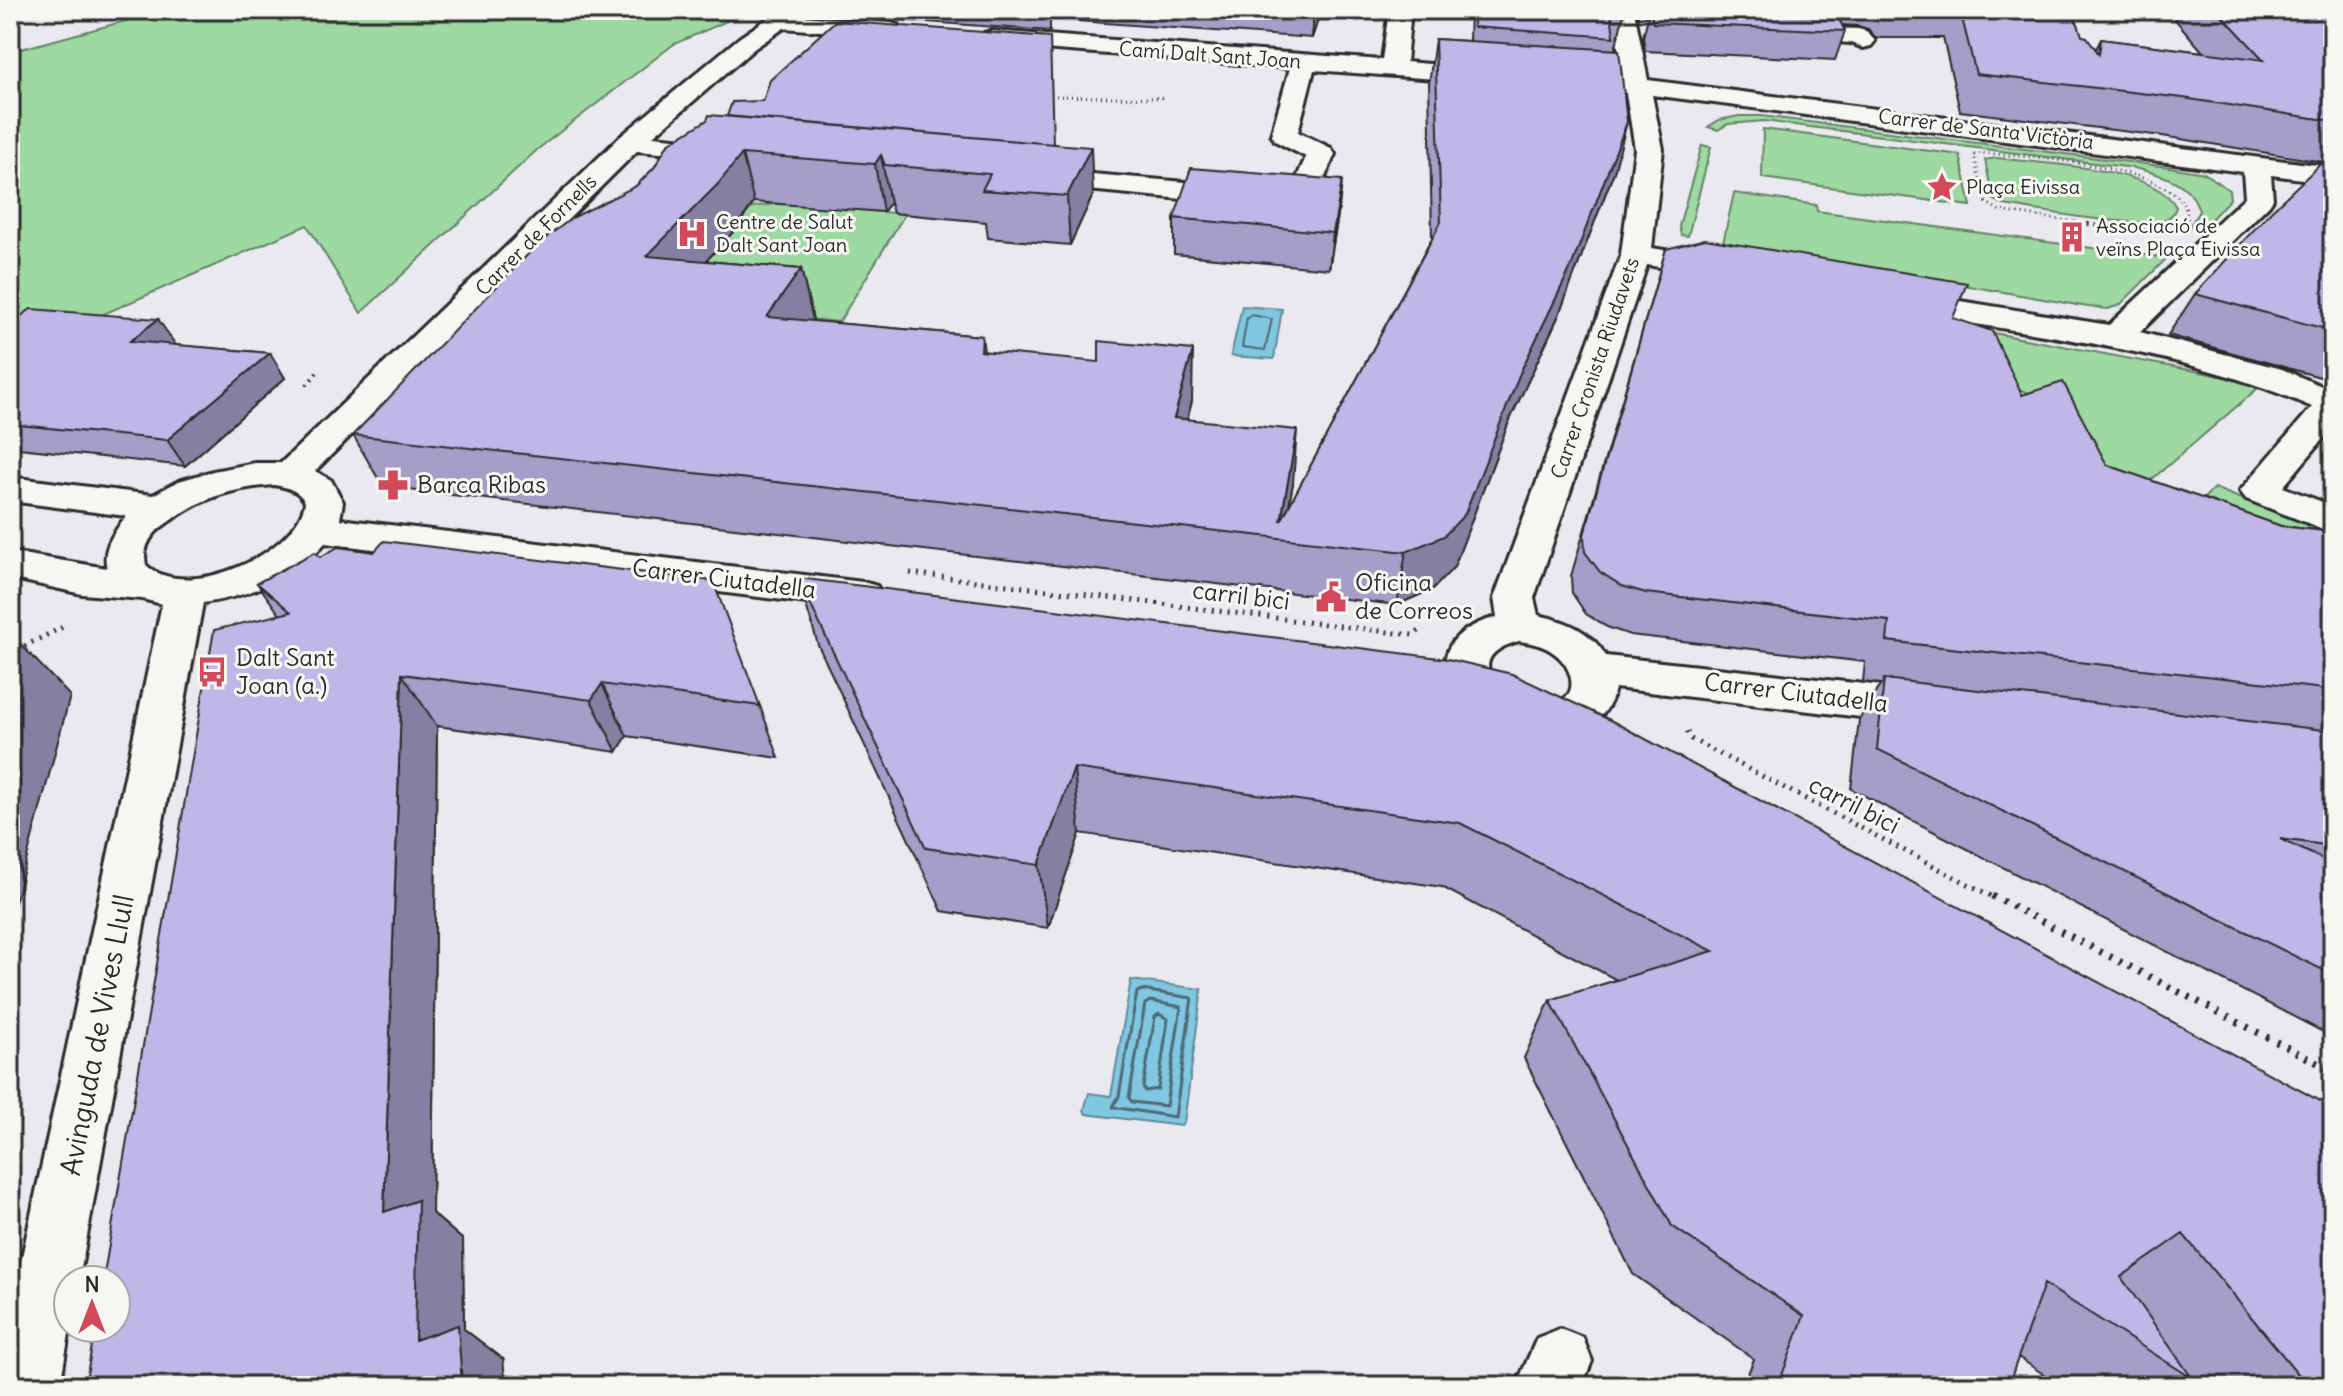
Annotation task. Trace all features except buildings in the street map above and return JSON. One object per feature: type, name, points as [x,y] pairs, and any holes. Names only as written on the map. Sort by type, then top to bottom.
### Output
[{"type":"street","points":[[1393,69],[1400,10]]},
{"type":"street","points":[[788,15],[909,31]]},
{"type":"street","name":"Carrer de Fornells","points":[[290,475],[630,142],[747,43],[788,15]]},
{"type":"street","name":"Carrer Cronista Riudavets","points":[[1519,626],[1514,598],[1636,254],[1649,149],[1633,22]]},
{"type":"street","name":"Camí Dalt Sant Joan","points":[[978,27],[1304,62],[1509,78]]},
{"type":"street","points":[[1754,32],[1858,36],[1863,41]]},
{"type":"street","points":[[1010,175],[1301,201],[1321,154],[1284,135],[1304,62]]},
{"type":"street","points":[[1538,80],[1639,86]]},
{"type":"street","name":"Carrer de Santa Victòria","points":[[1639,86],[2333,175]]},
{"type":"street","points":[[630,142],[760,153]]},
{"type":"street","points":[[2117,336],[2259,199],[2256,163]]},
{"type":"street","points":[[1636,254],[1760,276]]},
{"type":"street","points":[[1868,295],[2039,326],[2117,336],[2270,376],[2333,404],[2259,491],[2333,520]]},
{"type":"street","points":[[10,565],[82,580],[144,585],[155,589],[185,591],[225,585],[263,572],[306,544],[324,515],[322,493],[304,479],[290,475],[256,474],[217,482],[162,508],[132,536],[124,556],[128,572],[144,585]]},
{"type":"street","points":[[10,489],[162,508]]},
{"type":"street","name":"Carrer Ciutadella","points":[[318,529],[896,586]]},
{"type":"street","name":"Avinguda de Vives Llull","points":[[27,1386],[185,591]]},
{"type":"street","points":[[1441,654],[1466,655],[1472,644],[1485,634],[1519,626],[1539,629],[1565,639],[1586,656],[1599,704]]},
{"type":"street","name":"Carrer Ciutadella","points":[[1441,654],[1482,699],[1499,711],[1521,719],[1565,718],[1657,676],[1962,712]]},
{"type":"path","points":[[1051,96],[1174,98]]},
{"type":"path","points":[[1998,154],[2104,168],[2151,180],[2184,201],[2190,213],[2188,223],[2176,229],[2145,230],[2000,211],[1984,201],[1974,155],[1998,154]]},
{"type":"path","points":[[318,371],[307,383],[309,391],[368,401]]},
{"type":"path","name":"carril bici","points":[[896,586],[1413,635],[1441,654]]},
{"type":"path","points":[[10,653],[65,626]]},
{"type":"path","name":"carril bici","points":[[1657,676],[1691,739],[2333,1071]]},
{"type":"green space","points":[[166,10],[752,10],[674,44],[538,149],[361,313],[307,225],[10,355],[10,52]]},
{"type":"green space","points":[[1761,116],[2169,167],[2204,173],[2229,190],[2230,199],[2199,232],[2190,226],[2199,211],[2190,193],[2174,181],[2144,170],[1764,121],[1728,124],[1718,130],[1708,127],[1719,120]]},
{"type":"green space","points":[[1763,129],[1960,155],[1971,206],[1762,178]]},
{"type":"green space","points":[[1702,145],[1711,147],[1688,236],[1681,235],[1679,226]]},
{"type":"green space","points":[[1997,158],[2067,165],[2121,175],[2164,193],[2176,207],[2172,215],[2164,220],[2132,222],[2004,205],[1993,199],[1985,160]]},
{"type":"green space","points":[[1734,193],[1816,205],[1817,211],[2167,258],[2120,305],[2108,309],[2088,307],[1723,243]]},
{"type":"green space","points":[[783,203],[905,214],[839,322],[632,303],[727,238],[752,207]]},
{"type":"green space","points":[[1946,324],[2247,381],[2257,389],[2150,481],[2200,502],[2214,488],[2333,535],[2333,617],[1949,458],[2063,405],[1940,361]]},
{"type":"water","points":[[1242,306],[1282,309],[1274,359],[1231,356]]},
{"type":"water","points":[[1131,980],[1202,989],[1184,1123],[1181,1126],[1086,1114],[1084,1110],[1089,1093],[1111,1096]]},
{"type":"place","name":"Plaça Eivissa","points":[[1942,187]]},
{"type":"place","name":"Centre de Salut Dalt Sant Joan","points":[[692,234]]},
{"type":"place","name":"Associació de veïns Plaça Eivissa","points":[[2072,237]]},
{"type":"place","name":"Barca Ribas","points":[[393,485]]},
{"type":"place","name":"Oficina de Correos","points":[[1331,597]]},
{"type":"place","name":"Dalt Sant Joan (a.)","points":[[212,672]]}]
